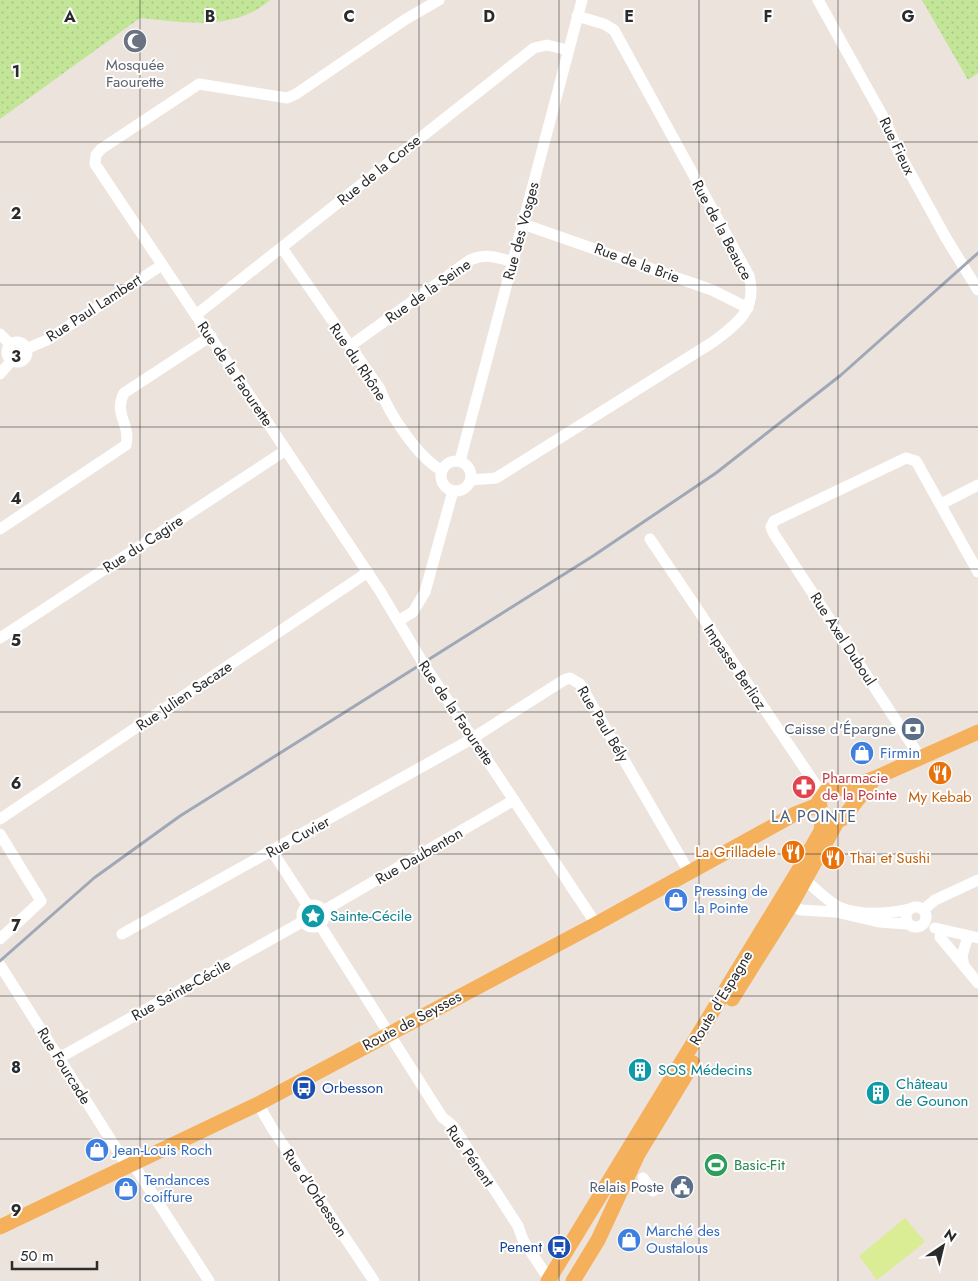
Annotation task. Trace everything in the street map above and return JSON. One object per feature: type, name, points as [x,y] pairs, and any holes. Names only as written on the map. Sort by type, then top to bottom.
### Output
[{"type":"main road","points":[[875,778],[844,817],[838,820],[827,819],[821,805],[830,789],[840,790],[875,778],[978,732]]},
{"type":"main road","points":[[840,790],[848,797],[850,808]]},
{"type":"main road","name":"Route de Seysses","points":[[0,1227],[258,1104],[596,924],[795,814],[821,805]]},
{"type":"main road","name":"Route d'Espagne","points":[[799,879],[820,831],[821,805]]},
{"type":"main road","name":"Route d'Espagne","points":[[573,1281],[598,1240],[638,1154],[799,879],[838,820]]},
{"type":"main road","name":"Route d'Espagne","points":[[549,1280],[787,900]]},
{"type":"street","name":"Rue de la Faourette","points":[[439,0],[406,19],[296,94],[283,98],[199,84],[102,149],[94,159],[97,168],[368,572],[423,663],[596,924]]},
{"type":"street","name":"Rue des Vosges","points":[[460,461],[582,0]]},
{"type":"street","name":"Rue Fieux","points":[[818,0],[881,113],[898,151],[922,195],[978,290]]},
{"type":"street","name":"Rue de la Beauce","points":[[577,16],[604,24],[614,30],[749,276],[752,289],[748,308]]},
{"type":"street","name":"Rue de la Corse","points":[[196,315],[534,48],[547,45],[568,50]]},
{"type":"street","name":"Rue de la Brie","points":[[523,224],[712,290],[748,308]]},
{"type":"street","name":"Rue du Rhône","points":[[282,248],[422,455],[442,470]]},
{"type":"street","name":"Rue de la Seine","points":[[350,346],[470,260],[481,255],[513,262]]},
{"type":"street","name":"Rue Paul Lambert","points":[[26,348],[47,340],[162,265]]},
{"type":"street","points":[[471,480],[468,467],[460,461],[452,461],[442,470],[442,483],[453,492],[461,491],[471,480],[496,478],[713,342],[737,324],[748,308]]},
{"type":"street","points":[[0,334],[10,344]]},
{"type":"street","points":[[0,529],[126,445],[129,435],[119,409],[124,393],[211,336]]},
{"type":"street","points":[[0,374],[12,360],[23,360],[26,348],[20,343],[10,344]]},
{"type":"street","points":[[10,344],[7,352],[12,360]]},
{"type":"street","name":"Rue du Cagire","points":[[0,638],[286,450]]},
{"type":"street","name":"Rue Axel Duboul","points":[[920,757],[771,527],[774,521],[906,458],[916,461],[978,572]]},
{"type":"street","points":[[946,502],[978,485]]},
{"type":"street","points":[[398,621],[413,612],[425,592],[453,492]]},
{"type":"street","name":"Impasse Berlioz","points":[[650,539],[821,805]]},
{"type":"street","name":"Rue Julien Sacaze","points":[[0,819],[368,572]]},
{"type":"street","name":"Rue Paul Bély","points":[[473,738],[564,680],[576,680],[689,872]]},
{"type":"street","name":"Rue Cuvier","points":[[122,934],[473,738]]},
{"type":"street","name":"Rue Daubenton","points":[[323,911],[514,800]]},
{"type":"street","points":[[0,834],[41,901],[0,939]]},
{"type":"street","points":[[272,851],[308,906]]},
{"type":"street","points":[[799,879],[838,906],[878,913],[915,907],[923,910],[926,918],[925,922]]},
{"type":"street","points":[[923,910],[935,900],[978,880]]},
{"type":"street","points":[[787,900],[801,910],[836,912],[879,922],[907,924],[916,928],[925,922]]},
{"type":"street","points":[[308,906],[319,907],[323,911],[324,919],[320,925],[310,928],[302,922],[302,912],[308,906]]},
{"type":"street","points":[[907,924],[905,917],[909,909]]},
{"type":"street","name":"Rue Sainte-Cécile","points":[[59,1058],[302,922]]},
{"type":"street","points":[[925,922],[941,930],[973,937],[962,956],[964,966]]},
{"type":"street","name":"Rue Pénent","points":[[320,925],[442,1117],[453,1126],[518,1226],[523,1240],[549,1280]]},
{"type":"street","points":[[941,930],[940,937],[978,983]]},
{"type":"street","name":"Rue Fourcade","points":[[0,965],[59,1058],[209,1281]]},
{"type":"street","name":"Rue d'Orbesson","points":[[258,1104],[374,1281]]},
{"type":"street","points":[[643,1178],[653,1191]]},
{"type":"green space","points":[[0,0],[270,0],[256,10],[241,17],[225,21],[208,23],[140,18],[0,119]]},
{"type":"green space","points":[[922,0],[978,0],[978,73],[968,80]]},
{"type":"green space","points":[[905,1218],[925,1242],[877,1280],[859,1256]]},
{"type":"railway","points":[[0,961],[94,878],[180,816],[593,556],[716,473],[841,375],[978,253]]},
{"type":"place","name":"Mosquée Faourette","points":[[135,41]]},
{"type":"place","name":"Caisse d'Épargne","points":[[913,729]]},
{"type":"place","name":"Firmin","points":[[862,753]]},
{"type":"place","name":"My Kebab","points":[[940,773]]},
{"type":"place","name":"Pharmacie de la Pointe","points":[[804,787]]},
{"type":"place","name":"La Grilladele","points":[[793,852]]},
{"type":"place","name":"Thai et Sushi","points":[[833,858]]},
{"type":"place","name":"Pressing de la Pointe","points":[[676,900]]},
{"type":"place","name":"Sainte-Cécile","points":[[313,916]]},
{"type":"place","name":"SOS Médecins","points":[[640,1070]]},
{"type":"place","name":"Orbesson","points":[[304,1088]]},
{"type":"place","name":"Château de Gounon","points":[[878,1093]]},
{"type":"place","name":"Jean-Louis Roch","points":[[97,1150]]},
{"type":"place","name":"Basic-Fit","points":[[716,1165]]},
{"type":"place","name":"Relais Poste","points":[[682,1187]]},
{"type":"place","name":"Tendances coiffure","points":[[126,1189]]},
{"type":"place","name":"Marché des Oustalous","points":[[629,1240]]},
{"type":"place","name":"Penent","points":[[559,1247]]},
{"type":"district","name":"LA POINTE","points":[[814,816]]}]
